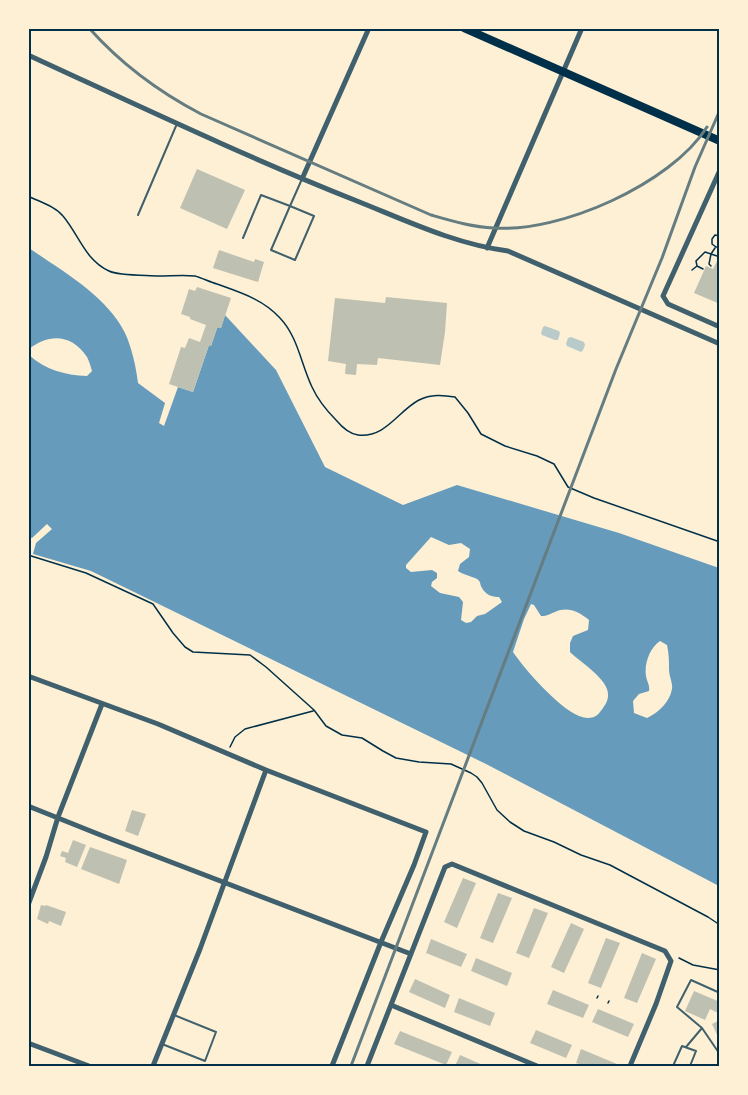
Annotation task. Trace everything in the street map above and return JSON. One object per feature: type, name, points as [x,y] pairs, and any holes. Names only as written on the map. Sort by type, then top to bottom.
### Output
[{"type":"main road","points":[[464,28],[720,141]]},
{"type":"street","points":[[302,180],[369,28]]},
{"type":"street","points":[[487,248],[582,28]]},
{"type":"street","points":[[28,55],[302,180],[453,239],[508,251],[720,344]]},
{"type":"street","points":[[720,170],[663,296],[668,304],[720,327]]},
{"type":"street","points":[[28,676],[158,724],[266,770],[426,832],[332,1066]]},
{"type":"street","points":[[28,905],[58,817],[102,704]]},
{"type":"street","points":[[153,1066],[266,770]]},
{"type":"street","points":[[28,806],[411,954]]},
{"type":"street","points":[[367,1066],[445,867],[452,864],[665,951],[671,961],[630,1066]]},
{"type":"street","points":[[392,1005],[537,1066]]},
{"type":"street","points":[[28,1043],[89,1066]]},
{"type":"lane","points":[[138,215],[177,123]]},
{"type":"lane","points":[[243,238],[261,195],[290,206],[314,216],[295,260],[271,250],[290,206],[302,180]]},
{"type":"lane","points":[[719,1053],[702,1028],[677,1007],[691,980],[720,993]]},
{"type":"lane","points":[[162,1044],[205,1061],[216,1032],[174,1015]]},
{"type":"lane","points":[[686,1047],[702,1028]]},
{"type":"lane","points":[[673,1066],[682,1046],[696,1051],[690,1066]]},
{"type":"path","points":[[28,196],[48,204],[63,215],[89,256],[111,273],[196,276],[262,302],[281,318],[293,336],[312,387],[324,407],[341,427],[357,435],[376,433],[385,428],[410,405],[421,399],[434,395],[455,397],[481,434],[505,446],[525,451],[554,464],[568,487],[622,509],[720,542]]},
{"type":"path","points":[[720,236],[714,235],[712,239],[712,244],[720,247]]},
{"type":"path","points":[[711,267],[709,264],[711,254],[716,247]]},
{"type":"path","points":[[697,266],[696,261],[705,252],[717,256]]},
{"type":"path","points":[[697,266],[703,269]]},
{"type":"path","points":[[692,270],[697,266]]},
{"type":"path","points":[[28,555],[86,573],[153,604],[173,633],[185,647],[193,652],[250,656],[266,667],[314,710],[326,726],[342,735],[362,738],[396,758],[451,764],[471,773],[482,783],[497,810],[524,831],[610,865],[720,925]]},
{"type":"path","points":[[227,753],[235,737],[245,729],[314,710]]},
{"type":"path","points":[[665,951],[693,964],[720,969]]},
{"type":"shaded area","points":[[545,326],[559,331],[558,340],[542,335]]},
{"type":"shaded area","points":[[568,338],[584,342],[585,345],[581,352],[567,346]]},
{"type":"water","points":[[29,248],[83,285],[107,307],[117,320],[130,345],[138,383],[165,403],[159,423],[164,426],[178,387],[193,392],[209,345],[211,346],[217,328],[221,328],[225,315],[276,370],[325,467],[403,505],[457,485],[619,533],[719,568],[719,886],[486,764],[91,571],[33,554],[36,543],[52,529],[47,524],[32,538],[29,537],[29,355],[49,368],[63,373],[87,376],[92,371],[81,349],[67,340],[52,338],[29,349]],"holes":[[[431,537],[449,545],[461,543],[470,549],[469,557],[460,564],[458,571],[477,579],[485,592],[499,597],[502,602],[471,622],[466,623],[461,620],[463,602],[459,597],[440,593],[431,586],[437,578],[437,573],[432,570],[411,572],[406,568],[406,565]],[[531,604],[541,616],[560,610],[569,610],[589,620],[588,630],[573,636],[570,652],[594,672],[607,690],[607,700],[598,714],[585,718],[562,705],[543,688],[519,660],[513,652]],[[660,641],[667,645],[672,689],[663,706],[647,718],[634,713],[633,701],[639,694],[649,691],[646,666],[656,644]]]},
{"type":"building","points":[[197,169],[245,190],[227,229],[180,208]]},
{"type":"building","points":[[219,250],[254,262],[255,259],[264,262],[258,282],[213,268]]},
{"type":"building","points":[[720,255],[720,304],[694,293],[706,266],[713,269]]},
{"type":"building","points":[[197,287],[231,298],[221,328],[217,328],[211,346],[209,345],[193,392],[169,384],[181,347],[185,348],[189,338],[200,342],[206,325],[181,314],[189,289],[195,291]]},
{"type":"building","points":[[386,297],[447,303],[440,365],[378,358],[377,365],[357,364],[356,375],[345,374],[346,364],[328,361],[335,298],[385,303]]},
{"type":"building","points":[[132,810],[146,814],[138,836],[125,831]]},
{"type":"building","points":[[73,840],[86,845],[77,867],[65,862],[66,858],[60,856],[62,851],[68,853]]},
{"type":"building","points":[[90,847],[127,860],[119,884],[81,869]]},
{"type":"building","points":[[463,878],[476,883],[457,928],[444,922]]},
{"type":"building","points":[[498,893],[512,898],[493,943],[480,938]]},
{"type":"building","points":[[41,905],[66,912],[61,926],[37,919]]},
{"type":"building","points":[[534,908],[548,913],[529,958],[516,953]]},
{"type":"building","points":[[571,923],[584,929],[564,973],[551,967]]},
{"type":"building","points":[[606,938],[620,943],[601,988],[588,983]]},
{"type":"building","points":[[431,939],[467,954],[461,967],[426,953]]},
{"type":"building","points":[[642,953],[656,959],[637,1003],[624,998]]},
{"type":"building","points":[[476,958],[512,973],[507,986],[471,971]]},
{"type":"building","points":[[415,979],[450,995],[445,1008],[409,992]]},
{"type":"building","points":[[553,990],[589,1005],[583,1018],[547,1004]]},
{"type":"building","points":[[694,991],[720,1002],[720,1014],[710,1009],[705,1020],[685,1011]]},
{"type":"building","points":[[459,998],[495,1013],[490,1026],[454,1012]]},
{"type":"building","points":[[598,1009],[634,1024],[628,1037],[592,1022]]},
{"type":"building","points":[[720,1020],[720,1041],[712,1024]]},
{"type":"building","points":[[536,1030],[572,1045],[566,1058],[530,1043]]},
{"type":"building","points":[[400,1031],[452,1052],[446,1065],[394,1044]]},
{"type":"building","points":[[581,1049],[617,1064],[616,1066],[585,1066],[576,1063]]},
{"type":"building","points":[[460,1055],[485,1066],[455,1066]]},
{"type":"railway","points":[[89,28],[114,54],[141,76],[201,114],[431,215],[478,226],[521,227],[550,222],[612,201],[668,168],[690,148],[707,127]]},
{"type":"railway","points":[[351,1066],[616,369],[662,258],[695,167],[720,110]]}]
